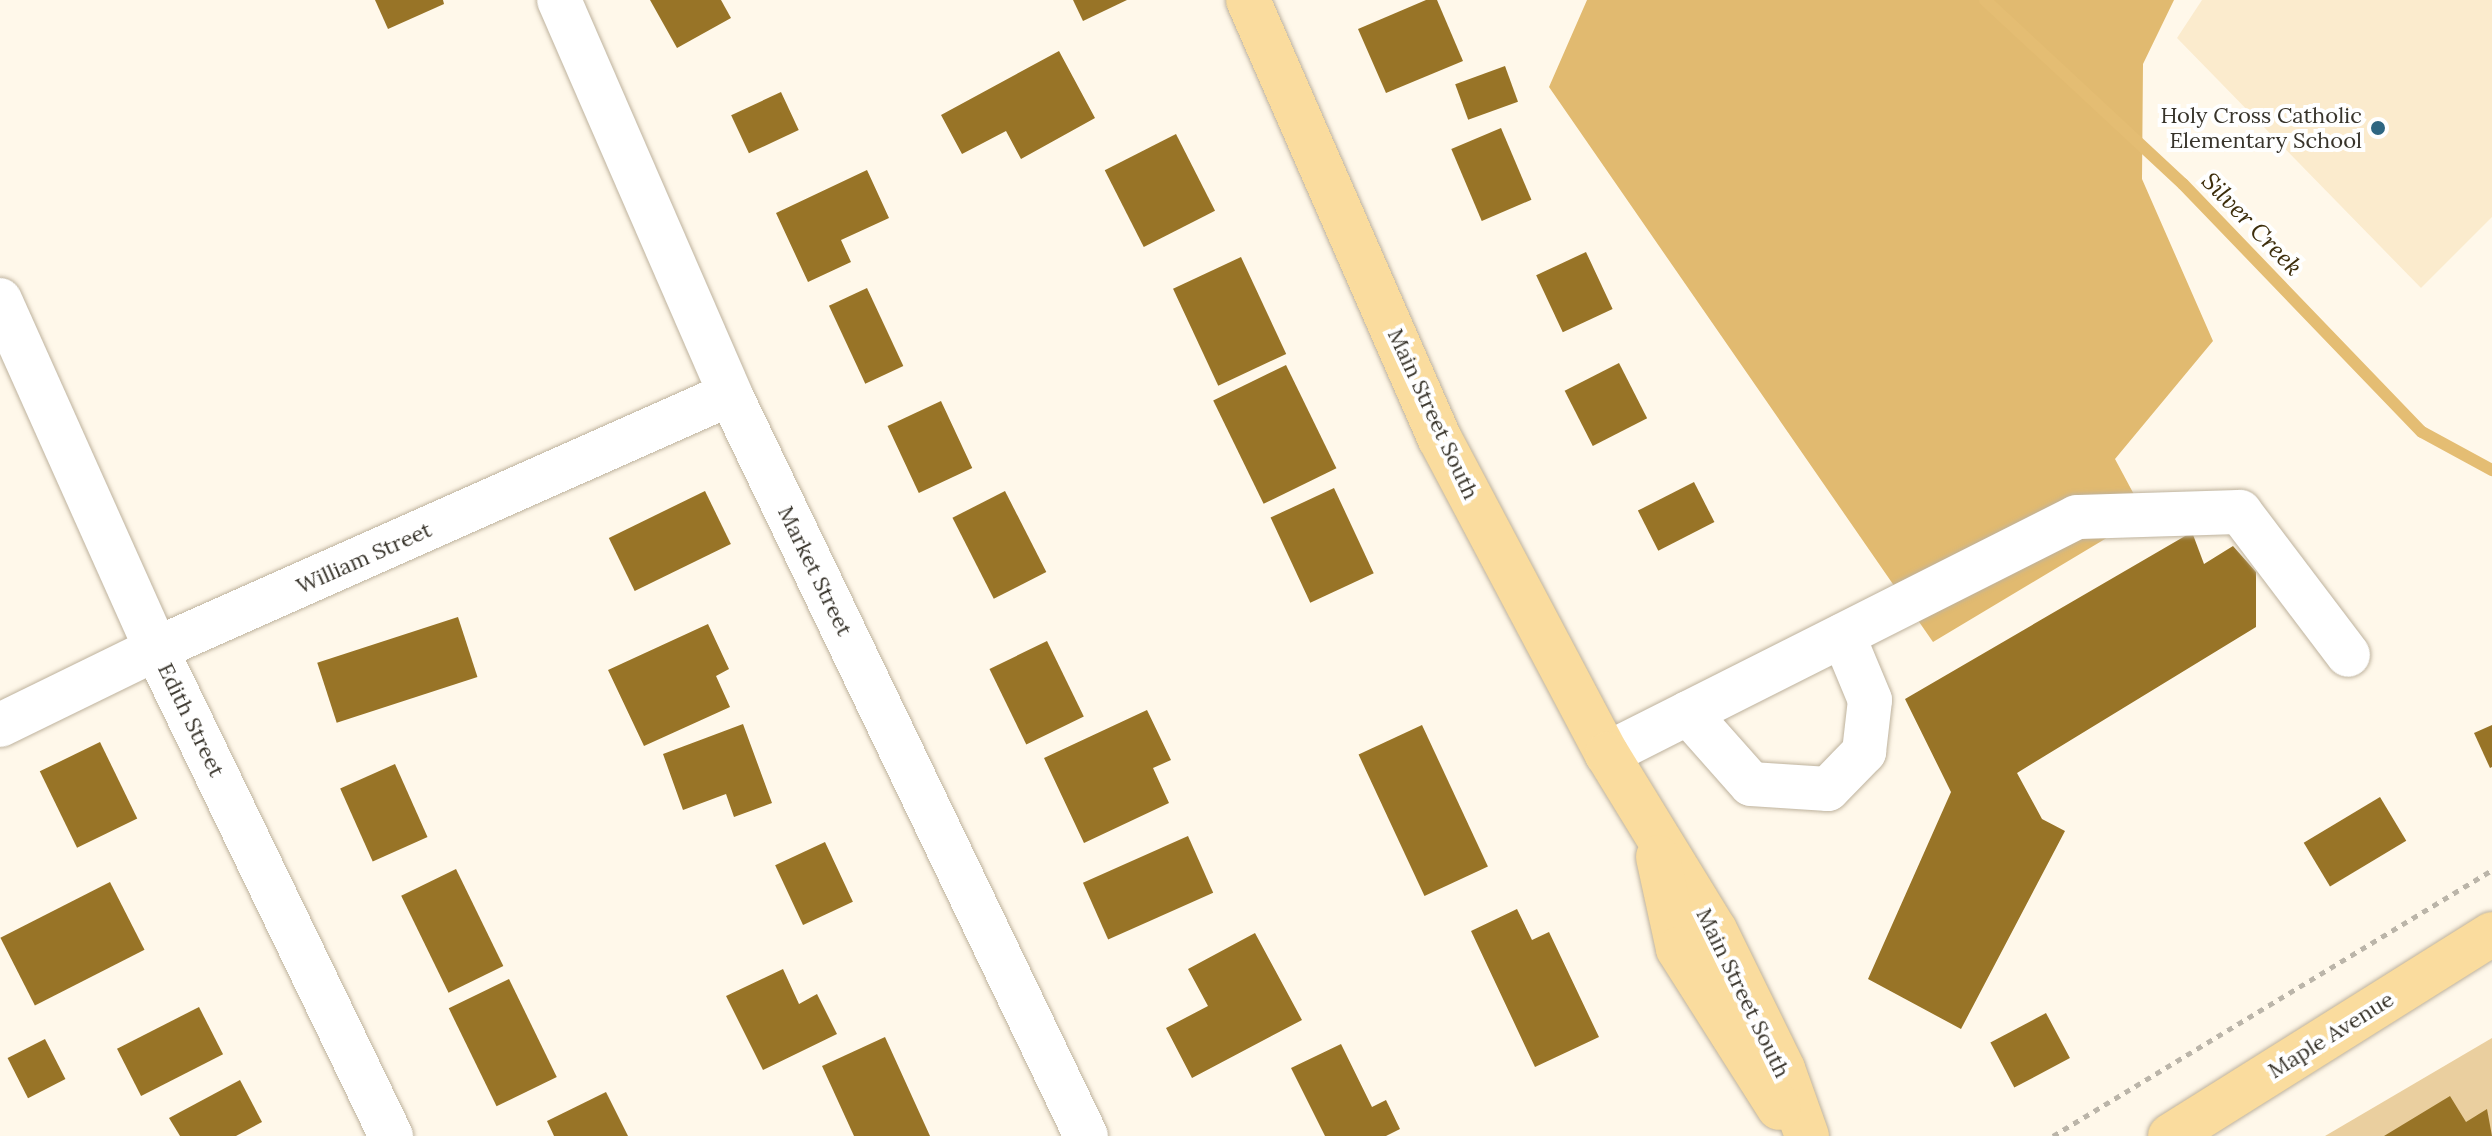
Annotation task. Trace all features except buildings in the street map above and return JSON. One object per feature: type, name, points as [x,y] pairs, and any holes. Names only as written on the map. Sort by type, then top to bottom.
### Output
[{"type":"main road","name":"Main Street South","points":[[1248,0],[1440,439],[1607,754],[1648,812],[1678,949],[1763,1090],[1805,1136]]},
{"type":"main road","name":"Maple Avenue","points":[[2170,1136],[2492,934]]},
{"type":"street","name":"Market Street","points":[[559,0],[730,394],[1086,1136]]},
{"type":"street","name":"Edith Street","points":[[0,300],[156,649],[391,1136]]},
{"type":"street","name":"William Street","points":[[0,725],[156,649],[730,394]]},
{"type":"street","points":[[1607,754],[2077,517],[2240,512],[2348,655]]},
{"type":"street","points":[[1688,713],[1751,784],[1828,789],[1864,752],[1870,700],[1843,635]]},
{"type":"path","points":[[2053,1136],[2492,870]]},
{"type":"shaded area","points":[[1587,0],[2174,0],[2143,64],[2142,179],[2213,341],[2115,459],[2145,515],[1933,642],[1549,87]]},
{"type":"shaded area","name":"Holy Cross Catholic Elementary School","points":[[2202,0],[2492,0],[2492,217],[2421,288],[2177,38]]},
{"type":"shaded area","points":[[2492,1038],[2492,1136],[2325,1136]]},
{"type":"waterway","name":"Silver Creek","points":[[1985,0],[2183,184],[2422,432],[2492,470]]},
{"type":"place","name":"Holy Cross Catholic Elementary School","points":[[2378,128]]}]
